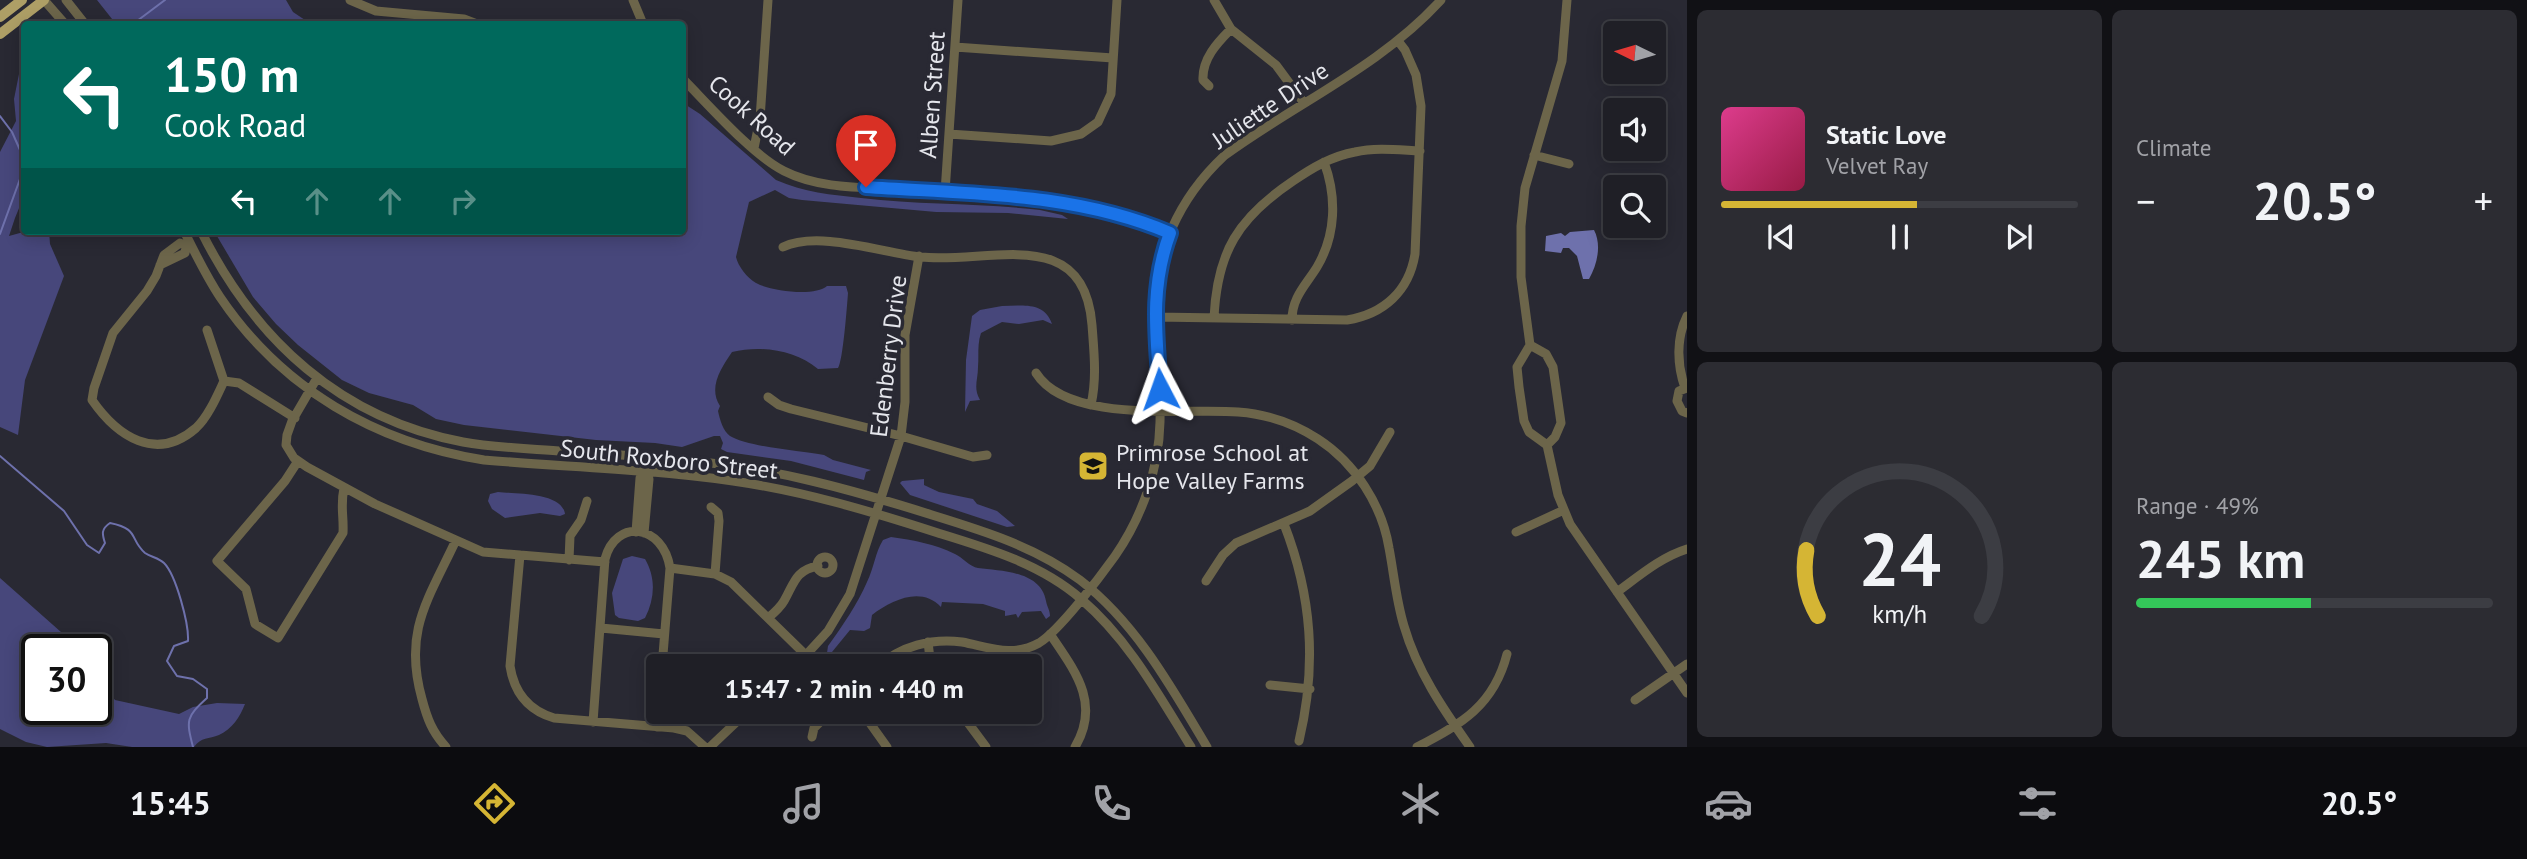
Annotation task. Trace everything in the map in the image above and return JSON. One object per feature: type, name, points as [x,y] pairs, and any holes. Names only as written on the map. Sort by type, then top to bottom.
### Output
[{"type":"main road","points":[[0,17],[22,0]]},
{"type":"main road","points":[[0,34],[44,0]]},
{"type":"street","points":[[44,0],[62,21]]},
{"type":"street","points":[[66,0],[83,21]]},
{"type":"street","points":[[350,0],[376,11],[469,21]]},
{"type":"street","points":[[633,0],[642,21]]},
{"type":"street","points":[[754,148],[760,119],[768,0]]},
{"type":"street","name":"Alben Street","points":[[945,192],[958,0]]},
{"type":"street","points":[[949,134],[1051,141],[1081,134],[1098,122],[1111,94],[1117,0]]},
{"type":"street","points":[[1214,0],[1231,29],[1276,65],[1304,103]]},
{"type":"street","name":"Juliette Drive","points":[[1050,634],[1120,548],[1146,495],[1157,451],[1160,411],[1155,317],[1157,279],[1170,233],[1187,198],[1210,170],[1240,145],[1398,41],[1419,24],[1441,0]]},
{"type":"street","points":[[1548,445],[1534,438],[1524,421],[1517,367],[1530,345],[1521,277],[1521,226],[1525,188],[1562,61],[1567,0]]},
{"type":"street","points":[[1209,86],[1203,80],[1204,68],[1213,49],[1231,29]]},
{"type":"street","points":[[1155,317],[1292,320],[1358,318],[1380,310],[1397,295],[1410,276],[1416,254],[1420,151],[1420,89],[1412,63],[1398,41]]},
{"type":"street","points":[[955,47],[1114,58]]},
{"type":"street","name":"Cook Road","points":[[686,82],[754,148],[781,170],[803,180],[1058,201],[1118,214],[1170,233]]},
{"type":"street","points":[[1214,318],[1218,274],[1226,252],[1252,213],[1270,197],[1324,162],[1359,151],[1420,151]]},
{"type":"street","points":[[1534,155],[1569,164]]},
{"type":"street","points":[[1292,320],[1294,301],[1318,266],[1332,227],[1332,193],[1324,162]]},
{"type":"street","name":"South Roxboro Street","points":[[185,235],[188,245],[218,295],[258,345],[309,391],[371,428],[403,441],[443,453],[484,460],[766,486],[877,513],[1025,564],[1081,598],[1130,650],[1191,747]]},
{"type":"street","name":"South Roxboro Street","points":[[203,235],[233,289],[258,322],[295,360],[317,378],[369,410],[409,428],[435,436],[492,446],[712,463],[773,472],[881,499],[1023,546],[1061,566],[1090,588],[1147,650],[1208,747]]},
{"type":"street","points":[[783,247],[799,242],[858,244],[919,256],[953,258],[1031,254],[1051,258],[1066,266],[1081,281],[1090,304],[1096,374],[1091,405]]},
{"type":"street","points":[[188,245],[185,253],[160,265],[138,305],[113,333],[92,400],[104,418],[135,441],[152,444],[171,443],[198,426],[224,381],[207,330]]},
{"type":"street","name":"Edenberry Drive","points":[[809,654],[828,631],[850,594],[901,436],[905,402],[905,335],[919,256]]},
{"type":"street","points":[[1687,316],[1680,335],[1679,349],[1686,388],[1679,391],[1677,401],[1682,411],[1687,413]]},
{"type":"street","points":[[1530,345],[1546,354],[1553,367],[1561,423],[1556,437],[1548,445]]},
{"type":"street","points":[[1036,373],[1047,386],[1091,405],[1127,410],[1238,412],[1273,418],[1305,431],[1321,441],[1347,464],[1370,495],[1384,524],[1398,604],[1417,662],[1455,727],[1470,747]]},
{"type":"street","points":[[317,378],[287,435],[286,445],[298,461],[344,488],[483,552],[605,562]]},
{"type":"street","points":[[224,381],[239,383],[295,418]]},
{"type":"street","points":[[768,397],[791,409],[972,457],[986,456]]},
{"type":"street","points":[[1206,581],[1223,555],[1236,543],[1310,511],[1357,477],[1370,466],[1390,432]]},
{"type":"street","points":[[1548,445],[1553,476],[1564,510],[1581,542],[1687,693]]},
{"type":"street","points":[[640,532],[649,479],[644,473],[645,457]]},
{"type":"street","points":[[298,461],[285,481],[217,561],[246,589],[255,624],[278,638],[343,533],[344,519],[340,505],[344,488]]},
{"type":"street","points":[[569,561],[570,536],[581,520],[587,500]]},
{"type":"street","points":[[711,507],[718,513],[719,520],[715,574]]},
{"type":"street","points":[[1516,532],[1564,510]]},
{"type":"street","points":[[1284,524],[1300,568],[1308,607],[1311,647],[1310,689],[1299,741]]},
{"type":"street","points":[[593,722],[605,562],[608,549],[616,539],[640,532],[662,544],[668,555],[670,568],[663,654]]},
{"type":"street","points":[[446,747],[430,727],[424,709],[415,670],[415,641],[418,621],[456,540]]},
{"type":"street","points":[[1617,592],[1656,564],[1687,549]]},
{"type":"street","points":[[520,555],[510,666],[515,686],[528,704],[546,716],[687,731],[708,747],[734,724]]},
{"type":"street","points":[[768,618],[781,607],[796,577],[807,569],[818,566]]},
{"type":"street","points":[[670,568],[715,574],[737,586],[805,654]]},
{"type":"street","points":[[601,628],[664,634]]},
{"type":"street","points":[[897,654],[928,642],[950,641],[1008,651],[1031,647],[1050,634],[1078,677],[1085,697],[1086,719],[1075,747]]},
{"type":"street","points":[[928,642],[929,654]]},
{"type":"street","points":[[1417,747],[1455,727],[1480,706],[1492,691],[1507,654]]},
{"type":"street","points":[[1635,700],[1687,664]]},
{"type":"street","points":[[1270,685],[1310,689]]},
{"type":"street","points":[[812,737],[818,724]]},
{"type":"street","points":[[871,724],[887,747]]},
{"type":"street","points":[[969,724],[985,747]]},
{"type":"shaded area","points":[[97,0],[286,0],[293,12],[306,21],[114,21]]},
{"type":"shaded area","points":[[21,69],[21,203],[9,236],[21,233],[21,235],[49,235],[50,244],[64,276],[25,380],[18,435],[0,427],[0,152],[16,121],[14,99]]},
{"type":"shaded area","points":[[686,105],[776,180],[797,187],[828,194],[883,200],[1040,210],[1068,219],[1008,213],[936,212],[802,200],[789,198],[775,190],[749,202],[736,257],[741,268],[756,283],[781,290],[803,292],[827,286],[846,286],[848,293],[843,345],[838,368],[818,369],[799,357],[766,349],[732,352],[717,378],[715,392],[722,425],[730,436],[738,440],[824,455],[871,470],[866,472],[864,480],[791,461],[727,452],[721,449],[723,443],[720,436],[682,447],[464,425],[436,419],[413,405],[369,393],[342,380],[298,345],[253,297],[216,235],[686,235]]},
{"type":"shaded area","points":[[1002,306],[1038,308],[1044,311],[1052,324],[1043,320],[1019,324],[1002,322],[981,333],[976,388],[980,400],[970,401],[965,412],[966,360],[972,316],[980,310]]},
{"type":"shaded area","points":[[924,479],[924,485],[939,492],[973,499],[977,504],[997,511],[1015,526],[1007,527],[910,495],[900,483]]},
{"type":"shaded area","points":[[498,492],[547,498],[562,507],[565,514],[560,516],[540,513],[505,518],[492,509],[488,501],[490,494]]},
{"type":"shaded area","points":[[891,537],[940,548],[958,555],[975,567],[1028,578],[1043,591],[1050,616],[1046,619],[1041,611],[1022,612],[1018,618],[1016,614],[1005,616],[1005,611],[983,604],[942,602],[941,607],[925,597],[916,596],[888,604],[872,615],[870,628],[864,631],[850,630],[832,652],[827,653],[828,646],[863,590],[883,540]]},
{"type":"shaded area","points":[[632,556],[645,559],[652,581],[648,611],[645,618],[638,621],[615,615],[612,593],[623,559]]},
{"type":"shaded area","points":[[0,578],[63,634],[21,634],[21,725],[112,725],[112,696],[115,700],[179,714],[193,707],[217,703],[245,704],[232,726],[219,735],[202,740],[194,747],[132,747],[106,743],[47,747],[26,742],[0,729]]},
{"type":"water","points":[[1594,230],[1598,255],[1589,279],[1583,279],[1577,256],[1569,248],[1563,248],[1561,253],[1545,251],[1546,236],[1561,233],[1565,236],[1570,232]]},
{"type":"waterway","points":[[137,21],[165,0]]},
{"type":"waterway","points":[[0,116],[12,132],[21,152]]},
{"type":"waterway","points":[[0,234],[21,176]]},
{"type":"waterway","points":[[0,456],[64,511],[87,545],[99,553],[105,543],[105,527],[110,523],[119,525],[130,531],[145,553],[162,561],[169,569],[181,600],[188,641],[174,646],[167,661],[177,676],[193,679],[207,689],[207,698],[191,715],[189,731],[193,747]]},
{"type":"place","name":"Primrose School at Hope Valley Farms","points":[[1093,466]]},
{"type":"route","points":[[866,187],[1058,201],[1118,214],[1170,233],[1161,260],[1155,299],[1160,389]]}]
